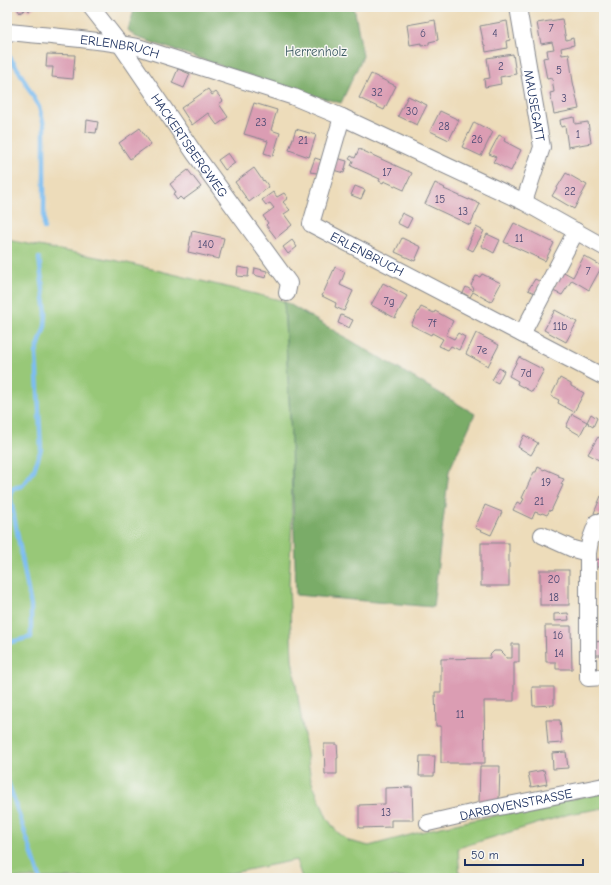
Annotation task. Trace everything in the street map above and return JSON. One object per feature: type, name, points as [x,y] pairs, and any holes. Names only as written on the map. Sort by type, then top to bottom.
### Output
[{"type":"street","name":"HACKERTSBERGWEG","points":[[91,7],[120,44],[288,288]]},
{"type":"street","name":"MAUSEGATT","points":[[518,7],[542,147],[524,202]]},
{"type":"street","name":"ERLENBRUCH","points":[[7,32],[74,38],[138,47],[294,97],[342,116],[524,202],[604,247]]},
{"type":"street","name":"ERLENBRUCH","points":[[342,116],[311,224],[604,377]]},
{"type":"street","points":[[522,334],[576,231]]},
{"type":"street","points":[[597,522],[590,541],[588,553],[588,678],[604,677]]},
{"type":"street","points":[[542,535],[573,550],[588,553]]},
{"type":"street","name":"DARBOVENSTRASSE","points":[[428,823],[484,810],[604,786]]},
{"type":"green space","name":"Herrenholz","points":[[135,7],[354,7],[363,56],[341,103],[296,91],[136,37],[128,30]]},
{"type":"green space","points":[[7,240],[123,262],[284,301],[291,437],[292,518],[289,584],[292,659],[311,780],[327,818],[336,831],[349,841],[369,846],[432,829],[604,792],[604,808],[569,814],[458,848],[460,878],[302,878],[296,860],[208,878],[7,878]]},
{"type":"green space","points":[[284,301],[475,414],[449,471],[433,607],[296,595],[291,437]]},
{"type":"building","points":[[16,7],[35,7],[29,11],[27,8],[20,13]]},
{"type":"building","points":[[562,19],[566,40],[573,38],[574,45],[561,48],[562,55],[569,54],[579,109],[554,114],[550,93],[554,92],[552,78],[547,79],[543,58],[548,57],[547,50],[554,49],[552,42],[541,44],[537,23]]},
{"type":"building","points":[[435,20],[438,40],[429,42],[429,45],[421,46],[421,43],[410,45],[407,25]]},
{"type":"building","points":[[507,21],[510,40],[506,41],[507,48],[486,52],[480,26]]},
{"type":"building","points":[[47,54],[75,55],[73,79],[52,77],[53,67],[46,67]]},
{"type":"building","points":[[513,54],[516,74],[500,77],[501,84],[485,87],[484,79],[490,78],[487,58]]},
{"type":"building","points":[[178,69],[190,74],[184,88],[172,83]]},
{"type":"building","points":[[371,74],[396,86],[384,110],[359,98]]},
{"type":"building","points":[[208,89],[212,95],[216,92],[223,101],[219,104],[228,117],[217,125],[208,113],[192,125],[181,108]]},
{"type":"building","points":[[408,96],[427,105],[417,125],[398,116]]},
{"type":"building","points":[[254,103],[277,110],[271,130],[280,133],[273,156],[264,153],[268,141],[244,134]]},
{"type":"building","points":[[440,111],[459,120],[449,140],[430,131]]},
{"type":"building","points":[[574,117],[575,124],[588,122],[591,143],[568,147],[565,126],[561,127],[560,120]]},
{"type":"building","points":[[87,120],[98,122],[96,133],[86,132]]},
{"type":"building","points":[[474,122],[493,132],[481,156],[462,147]]},
{"type":"building","points":[[140,128],[151,144],[130,159],[119,143]]},
{"type":"building","points":[[296,129],[316,135],[309,157],[289,150]]},
{"type":"building","points":[[499,135],[505,138],[504,141],[521,150],[511,171],[493,162],[496,157],[489,154]]},
{"type":"building","points":[[359,149],[412,173],[404,190],[384,181],[383,183],[379,181],[380,179],[351,166],[353,161],[349,159],[351,156],[355,158]]},
{"type":"building","points":[[228,153],[235,163],[225,170],[218,160]]},
{"type":"building","points":[[315,158],[321,160],[317,173],[310,172]]},
{"type":"building","points":[[336,158],[347,161],[344,173],[333,170]]},
{"type":"building","points":[[254,168],[269,187],[249,202],[235,182]]},
{"type":"building","points":[[188,170],[201,187],[183,200],[180,197],[177,200],[173,194],[176,192],[170,184]]},
{"type":"building","points":[[566,173],[587,185],[574,209],[552,196]]},
{"type":"building","points":[[435,183],[445,188],[444,189],[480,204],[470,225],[425,204]]},
{"type":"building","points":[[355,186],[365,190],[361,199],[351,195]]},
{"type":"building","points":[[273,192],[277,197],[284,193],[288,198],[283,202],[290,210],[284,214],[292,225],[276,238],[266,225],[268,223],[263,216],[274,208],[270,203],[266,205],[262,200]]},
{"type":"building","points":[[602,195],[604,195],[604,221],[603,221]]},
{"type":"building","points":[[402,213],[412,218],[407,228],[397,223]]},
{"type":"building","points":[[514,223],[554,243],[545,261],[504,242]]},
{"type":"building","points":[[476,227],[484,231],[473,251],[467,248]]},
{"type":"building","points":[[192,231],[224,238],[219,259],[188,252]]},
{"type":"building","points":[[487,234],[500,240],[494,253],[481,246]]},
{"type":"building","points":[[402,238],[421,247],[415,261],[395,252]]},
{"type":"building","points":[[292,240],[297,247],[288,254],[283,247]]},
{"type":"building","points":[[584,256],[602,266],[589,290],[572,280],[562,295],[553,291],[562,271],[573,277]]},
{"type":"building","points":[[238,267],[249,269],[248,277],[237,276]]},
{"type":"building","points":[[335,267],[345,272],[340,285],[353,291],[344,311],[335,307],[336,303],[322,296]]},
{"type":"building","points":[[255,268],[267,271],[266,278],[254,275]]},
{"type":"building","points":[[482,274],[501,283],[491,302],[473,292],[470,297],[463,293],[466,287],[473,291],[474,289],[471,285],[476,276],[480,277]]},
{"type":"building","points":[[535,279],[541,282],[535,293],[528,290]]},
{"type":"building","points":[[383,283],[407,296],[395,318],[371,305]]},
{"type":"building","points":[[421,307],[434,313],[435,311],[453,321],[446,335],[454,339],[458,333],[465,337],[459,350],[451,346],[448,350],[439,346],[443,339],[411,325]]},
{"type":"building","points":[[555,310],[577,322],[566,342],[544,330]]},
{"type":"building","points":[[341,315],[353,320],[349,328],[338,323]]},
{"type":"building","points":[[476,333],[499,345],[488,366],[466,354]]},
{"type":"building","points":[[519,357],[544,370],[532,392],[517,384],[518,381],[509,376]]},
{"type":"building","points":[[499,368],[504,371],[498,383],[492,380]]},
{"type":"building","points":[[560,378],[584,393],[574,412],[558,403],[559,400],[551,396]]},
{"type":"building","points":[[572,414],[587,422],[580,435],[566,427]]},
{"type":"building","points":[[591,414],[597,418],[593,427],[587,422]]},
{"type":"building","points":[[524,435],[538,443],[531,455],[518,447]]},
{"type":"building","points":[[598,437],[604,440],[604,463],[588,454]]},
{"type":"building","points":[[538,467],[559,475],[558,477],[564,479],[561,484],[563,485],[551,511],[550,510],[547,515],[535,512],[532,519],[513,510],[517,502],[521,504],[524,499],[522,498],[534,472],[536,472]]},
{"type":"building","points":[[601,496],[604,497],[604,517],[594,513]]},
{"type":"building","points":[[485,505],[502,512],[491,535],[475,528]]},
{"type":"building","points":[[481,543],[509,543],[509,586],[481,586]]},
{"type":"building","points":[[595,559],[604,560],[604,567],[595,567]]},
{"type":"building","points":[[540,570],[569,570],[569,605],[540,605]]},
{"type":"building","points":[[568,613],[569,620],[554,621],[554,614]]},
{"type":"building","points":[[545,626],[571,626],[572,669],[556,669],[556,662],[546,662]]},
{"type":"building","points":[[602,632],[604,632],[604,662],[602,662],[602,655],[596,655],[595,642],[602,641]]},
{"type":"building","points":[[512,644],[519,644],[519,662],[514,662],[514,701],[484,701],[485,763],[441,763],[441,726],[436,726],[435,692],[441,692],[441,659],[490,658],[490,655],[494,651],[501,651],[506,658],[512,658]]},
{"type":"building","points":[[532,687],[554,687],[554,705],[533,706]]},
{"type":"building","points":[[546,720],[560,720],[562,743],[548,744]]},
{"type":"building","points":[[324,744],[337,744],[337,774],[325,774]]},
{"type":"building","points":[[566,752],[568,768],[553,769],[552,753]]},
{"type":"building","points":[[420,756],[435,756],[434,776],[419,776]]},
{"type":"building","points":[[480,766],[500,766],[499,800],[488,803],[479,803]]},
{"type":"building","points":[[544,770],[547,784],[531,787],[528,773]]},
{"type":"building","points":[[412,787],[413,820],[391,820],[391,827],[359,828],[359,805],[385,804],[385,788]]},
{"type":"waterway","points":[[7,53],[39,107],[44,125],[44,228]]},
{"type":"waterway","points":[[7,643],[31,637],[31,606],[10,495],[13,488],[22,486],[34,470],[41,449],[36,353],[45,326],[46,313],[39,258]]},
{"type":"waterway","points":[[7,779],[40,878]]}]
